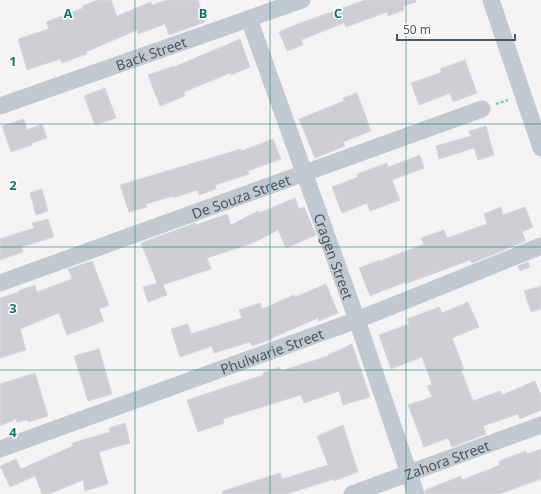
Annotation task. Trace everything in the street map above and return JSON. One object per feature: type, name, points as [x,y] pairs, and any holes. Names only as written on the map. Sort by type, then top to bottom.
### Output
[{"type":"street","name":"Back Street","points":[[0,106],[302,0]]},
{"type":"street","points":[[491,0],[541,148]]},
{"type":"street","name":"Cragen Street","points":[[249,19],[357,320],[416,494]]},
{"type":"street","name":"De Souza Street","points":[[0,283],[482,109]]},
{"type":"street","name":"Phulwarie Street","points":[[0,449],[357,320],[541,246]]},
{"type":"street","name":"Zahora Street","points":[[352,494],[541,425]]},
{"type":"path","points":[[482,109],[524,95]]},
{"type":"building","points":[[97,0],[111,0],[117,16],[151,2],[152,5],[167,0],[198,0],[205,22],[169,35],[165,24],[138,34],[137,30],[86,52],[87,54],[62,63],[60,59],[27,70],[18,39],[49,29],[46,22],[83,8],[82,6]]},
{"type":"building","points":[[365,0],[416,0],[416,2],[403,6],[404,10],[388,16],[387,12],[346,27],[344,23],[301,40],[303,45],[287,51],[279,32]]},
{"type":"building","points":[[240,39],[250,67],[231,75],[230,73],[184,92],[185,96],[160,106],[148,75],[174,67]]},
{"type":"building","points":[[465,60],[477,93],[453,102],[450,93],[419,105],[411,83],[442,72],[440,69]]},
{"type":"building","points":[[105,88],[116,118],[95,125],[84,96]]},
{"type":"building","points":[[357,93],[371,131],[343,142],[345,146],[315,158],[299,119],[344,101],[343,98]]},
{"type":"building","points":[[24,119],[27,130],[42,124],[47,138],[11,152],[2,126]]},
{"type":"building","points":[[486,126],[494,155],[478,160],[474,148],[439,159],[436,146],[471,136],[469,131]]},
{"type":"building","points":[[273,139],[281,159],[248,171],[249,174],[215,185],[216,189],[199,195],[197,190],[173,198],[173,196],[146,204],[147,207],[129,212],[120,185],[241,149],[241,151]]},
{"type":"building","points":[[420,155],[424,168],[392,180],[400,200],[370,211],[367,203],[342,213],[332,187],[358,177],[357,174],[387,163],[388,167]]},
{"type":"building","points":[[42,189],[48,211],[36,215],[30,193]]},
{"type":"building","points":[[295,198],[299,209],[304,207],[316,235],[286,248],[278,230],[253,243],[207,258],[211,269],[163,285],[167,295],[148,302],[143,287],[157,283],[141,243],[195,223],[196,225],[227,214],[231,225],[258,211],[259,213]]},
{"type":"building","points":[[501,207],[503,215],[525,207],[533,227],[522,232],[526,241],[472,263],[470,260],[405,284],[405,282],[370,296],[359,268],[424,244],[421,238],[444,230],[447,238],[487,224],[484,214]]},
{"type":"building","points":[[48,219],[54,237],[21,247],[23,252],[0,260],[0,239],[34,228],[32,223]]},
{"type":"building","points":[[92,261],[109,305],[99,309],[104,321],[67,335],[59,313],[20,329],[26,350],[0,358],[0,298],[35,285],[37,292],[72,279],[68,269]]},
{"type":"building","points":[[528,262],[530,267],[520,271],[518,266]]},
{"type":"building","points":[[326,284],[338,313],[319,321],[318,318],[272,339],[252,346],[250,342],[214,353],[212,346],[180,357],[171,329],[188,324],[191,334],[242,318],[239,310],[260,303],[262,309],[294,295],[295,297]]},
{"type":"building","points":[[541,286],[541,309],[531,312],[524,291]]},
{"type":"building","points":[[468,302],[479,327],[452,338],[464,369],[461,370],[473,401],[500,391],[502,395],[535,381],[541,395],[541,410],[520,419],[518,414],[483,426],[486,434],[452,447],[448,438],[424,447],[408,405],[432,397],[427,386],[432,384],[422,357],[391,369],[379,335],[409,324],[407,319],[439,307],[442,313]]},
{"type":"building","points":[[352,344],[370,397],[343,405],[339,391],[304,403],[301,395],[223,419],[224,423],[198,432],[187,400],[263,375],[263,373],[280,367],[281,371],[328,356]]},
{"type":"building","points":[[99,349],[112,394],[88,401],[74,356]]},
{"type":"building","points":[[35,373],[48,416],[28,422],[27,420],[17,422],[16,419],[0,426],[0,384]]},
{"type":"building","points":[[125,423],[130,443],[99,452],[108,484],[85,491],[83,480],[49,494],[42,494],[35,476],[10,487],[0,466],[16,459],[21,469],[73,446],[72,443],[110,432],[109,428]]},
{"type":"building","points":[[343,425],[358,472],[334,481],[334,479],[287,494],[223,494],[223,491],[280,473],[282,479],[328,465],[317,436]]},
{"type":"building","points":[[541,449],[541,479],[499,494],[426,494],[425,490],[461,476],[462,480],[500,465],[499,461],[526,451],[527,454]]}]
